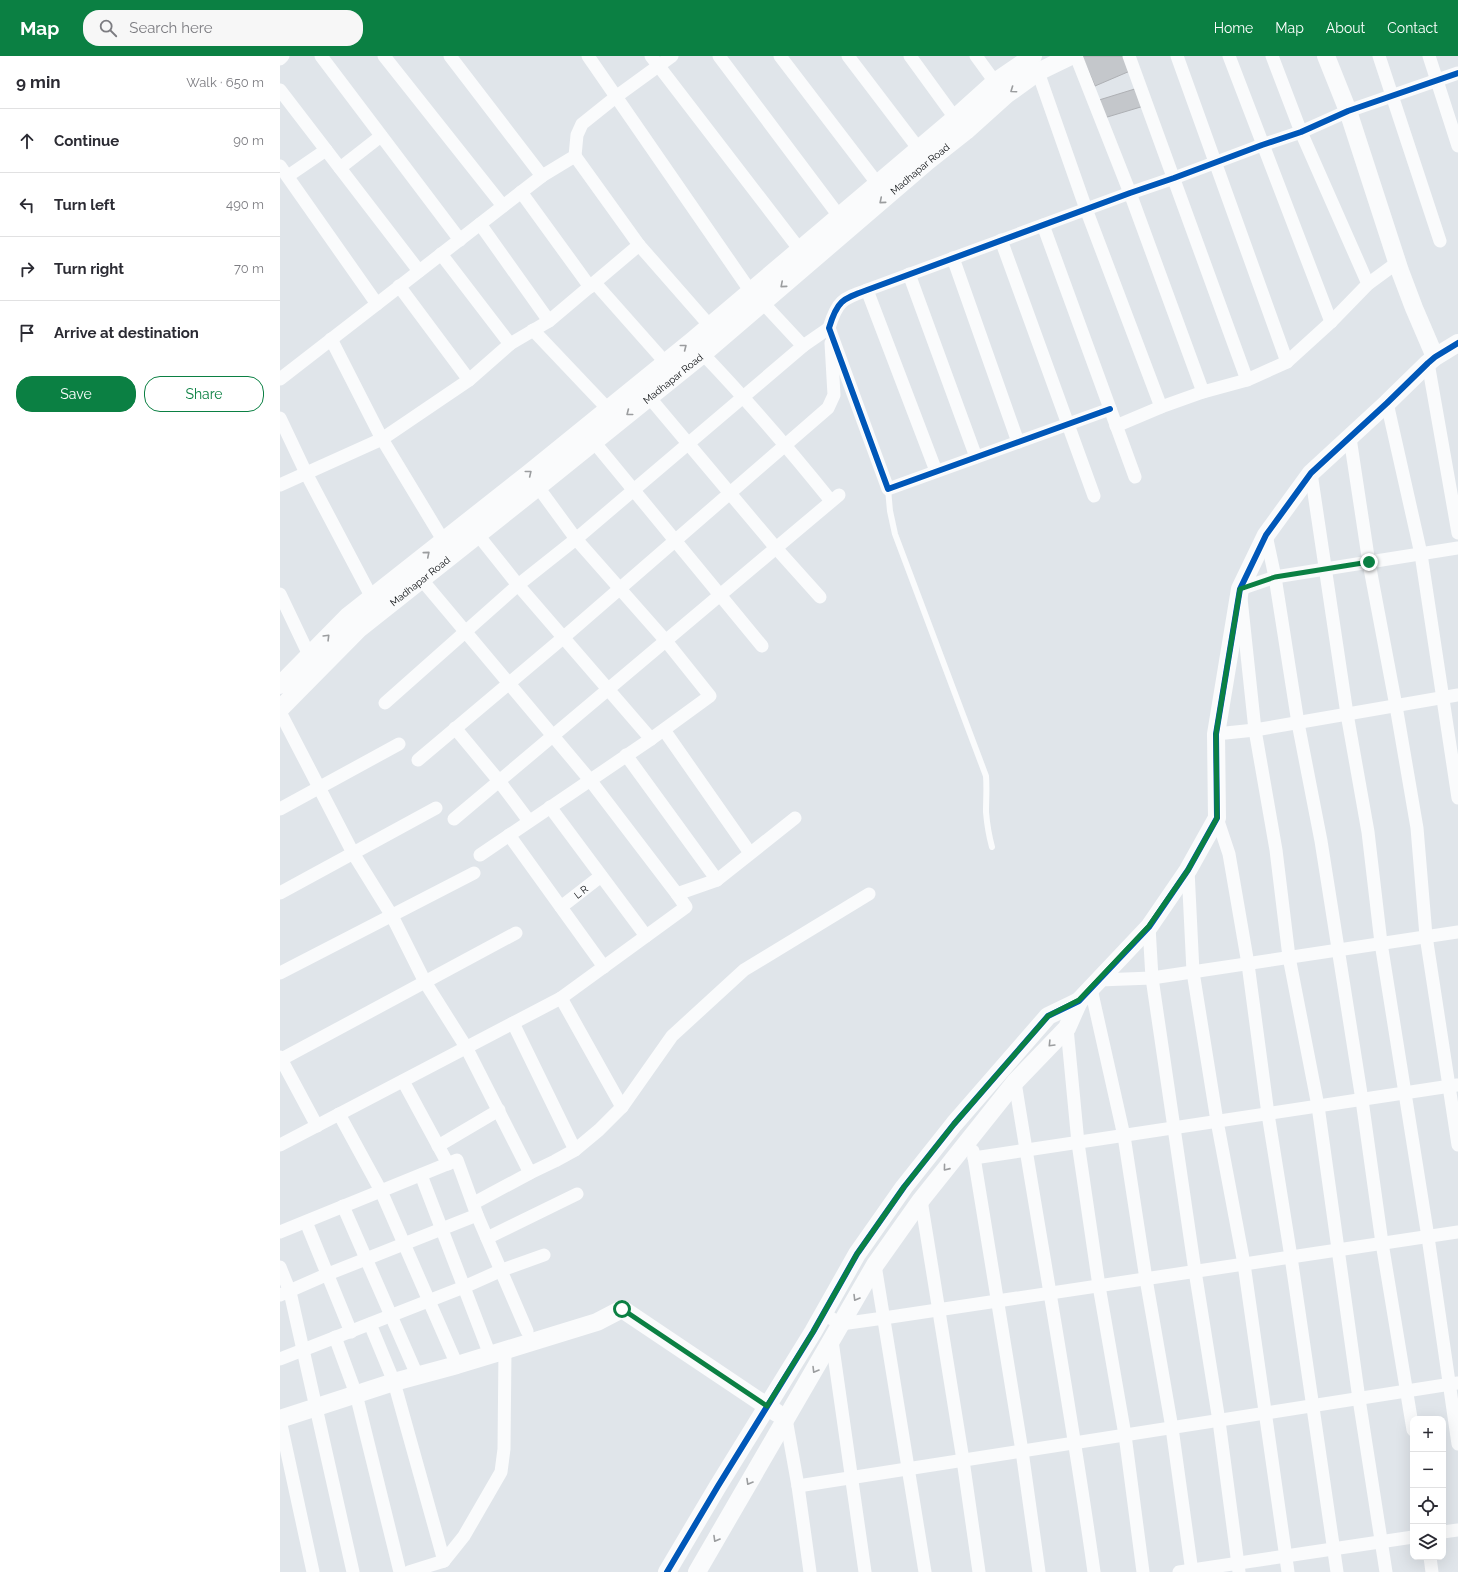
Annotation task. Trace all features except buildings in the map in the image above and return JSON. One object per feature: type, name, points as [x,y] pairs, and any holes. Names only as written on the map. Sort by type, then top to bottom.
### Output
[{"type":"street","points":[[280,59],[284,56]]},
{"type":"street","points":[[321,56],[460,240]]},
{"type":"street","points":[[384,56],[502,206]]},
{"type":"street","points":[[450,56],[542,176]]},
{"type":"street","points":[[588,56],[757,297],[803,346]]},
{"type":"street","points":[[672,56],[655,61],[617,96],[582,124],[577,135],[575,156],[639,245],[710,326]]},
{"type":"street","points":[[719,56],[839,216]]},
{"type":"street","points":[[780,56],[877,183]]},
{"type":"street","points":[[848,56],[918,148]]},
{"type":"street","points":[[910,56],[955,118]]},
{"type":"street","points":[[976,56],[995,82]]},
{"type":"street","name":"Madhapar Road","points":[[280,710],[359,629],[703,354],[800,250],[995,82],[1032,61],[1071,56]]},
{"type":"street","points":[[1076,56],[1130,193],[1203,392]]},
{"type":"street","points":[[1129,56],[1247,380]]},
{"type":"street","points":[[1177,56],[1287,362]]},
{"type":"street","points":[[1229,56],[1331,322]]},
{"type":"street","points":[[1272,56],[1301,132],[1368,284]]},
{"type":"street","points":[[1326,56],[1348,111],[1431,360],[1458,533]]},
{"type":"street","points":[[1380,56],[1392,97],[1440,241]]},
{"type":"street","points":[[1429,56],[1458,146]]},
{"type":"street","points":[[655,61],[800,250]]},
{"type":"street","points":[[1032,61],[1161,407]]},
{"type":"street","name":"Madhapar Road","points":[[280,685],[348,616],[371,596],[528,474],[607,408],[710,326],[757,297],[966,131],[1006,95],[1032,61]]},
{"type":"street","points":[[418,760],[828,408],[834,395],[830,328],[834,310],[845,298],[1301,132],[1348,111],[1458,73]]},
{"type":"street","points":[[280,90],[419,271]]},
{"type":"street","points":[[340,168],[381,136]]},
{"type":"street","points":[[288,176],[326,150]]},
{"type":"street","points":[[280,379],[502,206],[542,176],[575,156]]},
{"type":"street","points":[[280,166],[377,304]]},
{"type":"street","points":[[521,192],[593,285],[665,362]]},
{"type":"street","points":[[480,224],[549,321]]},
{"type":"street","points":[[1043,225],[1135,477]]},
{"type":"street","points":[[1001,240],[1094,496]]},
{"type":"street","points":[[280,485],[382,439],[469,380],[510,344],[549,321],[639,245]]},
{"type":"street","points":[[441,254],[510,344]]},
{"type":"street","points":[[952,258],[1018,442]]},
{"type":"street","points":[[1116,426],[1161,407],[1203,392],[1247,380],[1287,362],[1331,322],[1368,284],[1399,267]]},
{"type":"street","points":[[909,274],[976,457]]},
{"type":"street","points":[[399,286],[469,380]]},
{"type":"street","points":[[867,290],[936,472]]},
{"type":"street","points":[[830,328],[888,489],[1110,409]]},
{"type":"street","points":[[385,703],[518,585],[576,539],[803,346],[830,328]]},
{"type":"street","points":[[534,330],[607,408]]},
{"type":"street","points":[[331,339],[382,439],[443,540]]},
{"type":"street","points":[[1337,1572],[1291,1257],[1268,1114],[1248,964],[1228,854],[1217,818],[1216,734],[1240,589],[1266,535],[1311,473],[1350,438],[1431,360],[1458,343]]},
{"type":"street","points":[[454,819],[835,498],[703,354]]},
{"type":"street","points":[[648,398],[689,444],[776,548],[820,597]]},
{"type":"street","points":[[1387,403],[1421,554],[1458,798]]},
{"type":"street","points":[[280,418],[306,474],[371,596]]},
{"type":"street","points":[[1350,438],[1369,562],[1417,828],[1426,936],[1454,1085],[1458,1145]]},
{"type":"street","points":[[594,442],[762,646]]},
{"type":"street","points":[[1311,473],[1347,714],[1368,832],[1382,943],[1404,1093],[1454,1384],[1458,1444]]},
{"type":"street","points":[[480,855],[651,739],[710,696],[666,640],[576,539],[538,487]]},
{"type":"street","points":[[478,535],[518,585],[564,636],[651,739]]},
{"type":"street","points":[[1266,535],[1275,577],[1298,723],[1322,841],[1362,1100],[1382,1243],[1411,1416]]},
{"type":"street","points":[[1240,589],[1275,577],[1458,548]]},
{"type":"street","points":[[280,1145],[561,998],[686,908],[590,780],[422,580]]},
{"type":"street","points":[[1240,589],[1255,730],[1276,850],[1289,957],[1318,1106],[1359,1399],[1386,1572]]},
{"type":"street","points":[[280,594],[309,655]]},
{"type":"street","points":[[1216,734],[1255,730],[1458,695]]},
{"type":"street","points":[[280,710],[353,853],[392,916],[425,982],[466,1048],[530,1173]]},
{"type":"street","points":[[455,728],[499,781],[529,821]]},
{"type":"street","points":[[664,730],[750,853]]},
{"type":"street","points":[[280,809],[399,744]]},
{"type":"street","points":[[626,756],[717,880]]},
{"type":"street","points":[[550,807],[646,936]]},
{"type":"street","points":[[280,893],[436,808]]},
{"type":"street","points":[[677,894],[717,880],[795,818]]},
{"type":"street","points":[[697,1572],[832,1342],[875,1265],[921,1200],[1015,1082],[1067,1028],[1090,990],[1149,926],[1188,870],[1217,818]]},
{"type":"street","points":[[509,835],[604,967]]},
{"type":"street","points":[[1188,870],[1193,972],[1217,1122],[1244,1264],[1288,1572]]},
{"type":"street","points":[[280,974],[474,873]]},
{"type":"street","name":"L R","points":[[561,907],[601,876]]},
{"type":"street","points":[[285,1294],[328,1274],[441,1230],[530,1173],[575,1150],[599,1130],[622,1107],[672,1036],[744,970],[869,894]]},
{"type":"street","points":[[1149,926],[1152,978],[1194,1271],[1219,1421],[1238,1568]]},
{"type":"street","points":[[667,1572],[813,1332],[822,1313],[857,1254],[904,1187],[954,1124],[1048,1016],[1090,990],[1152,978],[1458,932]]},
{"type":"street","points":[[317,1126],[280,1059],[516,933]]},
{"type":"street","points":[[1090,990],[1124,1136],[1146,1279],[1172,1428],[1187,1571],[1238,1568],[1286,1556],[1410,1537]]},
{"type":"street","points":[[561,998],[622,1107]]},
{"type":"street","points":[[513,1023],[575,1150]]},
{"type":"street","points":[[1067,1028],[1078,1143],[1099,1286],[1124,1435],[1143,1572]]},
{"type":"street","points":[[403,1081],[448,1164]]},
{"type":"street","points":[[1015,1082],[1049,1293],[1076,1443],[1094,1572]]},
{"type":"street","points":[[974,1158],[1454,1085]]},
{"type":"street","points":[[438,1146],[499,1110]]},
{"type":"street","points":[[339,1114],[380,1191],[457,1365]]},
{"type":"street","points":[[971,1138],[996,1301],[1022,1451],[1039,1572]]},
{"type":"street","points":[[280,1232],[457,1160],[487,1238],[527,1331]]},
{"type":"street","points":[[409,1572],[444,1561],[464,1536],[501,1472],[504,1449],[503,1350],[464,1287],[421,1175]]},
{"type":"street","points":[[487,1238],[577,1194]]},
{"type":"street","points":[[921,1200],[963,1460],[979,1572]]},
{"type":"street","points":[[343,1206],[417,1375]]},
{"type":"street","points":[[306,1222],[351,1332]]},
{"type":"street","points":[[822,1313],[841,1324],[1458,1232]]},
{"type":"street","points":[[280,1359],[464,1287],[502,1270],[544,1255]]},
{"type":"street","points":[[875,1265],[925,1572]]},
{"type":"street","points":[[280,1267],[285,1294],[303,1350],[353,1572]]},
{"type":"street","points":[[313,1572],[280,1420],[394,1382],[457,1365],[597,1322],[622,1309],[786,1419],[798,1486],[810,1572]]},
{"type":"street","points":[[370,1324],[394,1382],[444,1561]]},
{"type":"street","points":[[336,1338],[356,1394],[400,1572]]},
{"type":"street","points":[[832,1342],[865,1572]]},
{"type":"street","points":[[798,1486],[1454,1384]]},
{"type":"street","points":[[1446,1532],[1458,1530]]},
{"type":"street","points":[[1430,1560],[1432,1572]]},
{"type":"lane","points":[[888,489],[890,511],[895,534],[986,776],[988,829],[992,847]]},
{"type":"cycle path","points":[[1110,409],[888,489],[829,328],[838,306],[846,299],[859,293],[1130,193],[1301,132],[1348,111],[1458,73]]},
{"type":"cycle path","points":[[667,1572],[813,1332],[857,1254],[904,1187],[954,1124],[1048,1016],[1079,1001],[1149,927],[1188,870],[1217,818],[1216,734],[1240,589],[1266,535],[1311,473],[1428,363],[1458,343]]},
{"type":"route","points":[[622,1309],[767,1406],[813,1332],[822,1313],[857,1254],[904,1187],[954,1124],[1048,1016],[1079,1000],[1149,926],[1188,870],[1217,818],[1216,734],[1240,589],[1275,577],[1369,562]]}]
